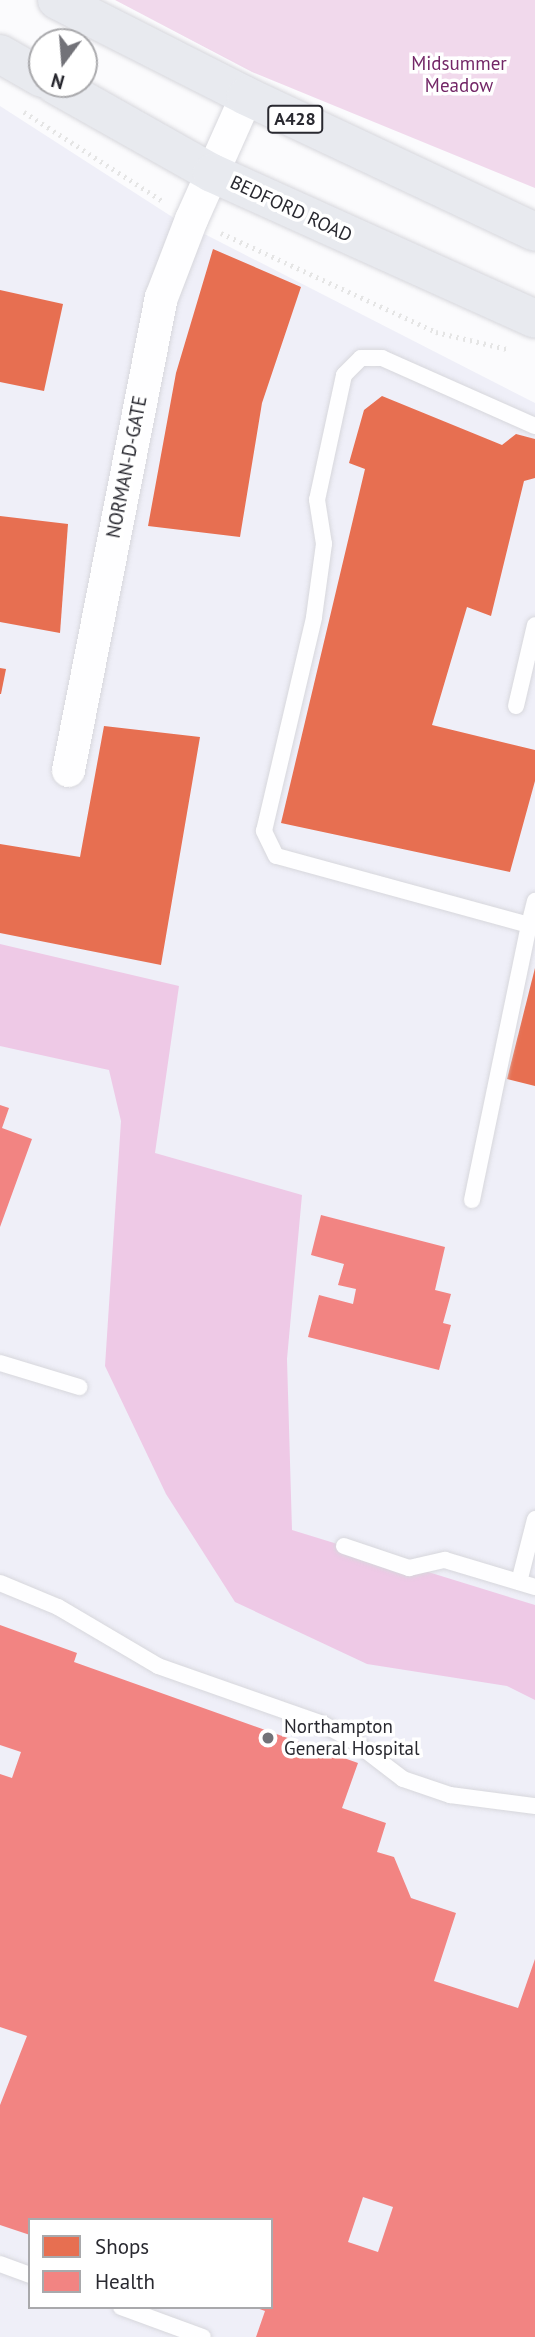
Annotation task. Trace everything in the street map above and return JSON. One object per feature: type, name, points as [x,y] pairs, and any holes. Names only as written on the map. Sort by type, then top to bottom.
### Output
[{"type":"main road","name":"A428","points":[[57,0],[246,96],[535,232]]},
{"type":"main road","points":[[0,54],[28,70]]},
{"type":"main road","name":"BEDFORD ROAD","points":[[79,98],[212,173],[535,319]]},
{"type":"street","name":"NORMAN-D-GATE","points":[[68,770],[161,297],[191,219],[246,96]]},
{"type":"lane","points":[[529,925],[276,856],[264,831],[314,617],[324,544],[317,500],[344,375],[361,359],[382,358],[535,426]]},
{"type":"lane","points":[[516,706],[535,625]]},
{"type":"lane","points":[[472,1200],[535,901]]},
{"type":"lane","points":[[0,1363],[79,1387]]},
{"type":"lane","points":[[344,1546],[409,1568],[445,1560],[527,1584],[535,1519]]},
{"type":"lane","points":[[0,1583],[58,1607],[158,1666],[323,1724],[352,1740],[403,1779],[450,1795],[535,1806]]},
{"type":"lane","points":[[0,2264],[28,2273]]},
{"type":"lane","points":[[126,2309],[203,2337]]},
{"type":"path","points":[[21,110],[191,219],[436,332],[510,349]]},
{"type":"shaded area","points":[[0,106],[177,220],[535,403],[535,2337],[0,2337]]},
{"type":"shaded area","points":[[0,944],[179,986],[155,1153],[302,1195],[287,1359],[292,1530],[535,1605],[535,1700],[507,1686],[367,1664],[235,1602],[166,1494],[105,1366],[121,1121],[109,1070],[0,1046]]},
{"type":"green space","name":"Midsummer Meadow","points":[[115,0],[535,0],[535,188],[252,72]]},
{"type":"building: Shops","points":[[213,249],[301,287],[262,403],[240,537],[148,526],[176,373]]},
{"type":"building: Shops","points":[[0,290],[63,304],[44,391],[0,382]]},
{"type":"building: Shops","points":[[382,396],[502,445],[516,434],[535,439],[535,478],[524,481],[491,616],[467,607],[432,725],[535,750],[535,781],[510,872],[281,823],[365,469],[349,463],[364,410]]},
{"type":"building: Shops","points":[[0,516],[68,524],[60,633],[0,622]]},
{"type":"building: Shops","points":[[0,668],[6,669],[1,694],[0,694]]},
{"type":"building: Shops","points":[[104,726],[200,737],[161,965],[0,933],[0,844],[80,857]]},
{"type":"building: Shops","points":[[535,968],[535,1086],[507,1079]]},
{"type":"building: Health","points":[[0,1105],[9,1108],[2,1128],[32,1139],[0,1227]]},
{"type":"building: Health","points":[[321,1215],[445,1247],[435,1290],[451,1294],[443,1323],[451,1325],[439,1370],[308,1337],[319,1295],[353,1304],[356,1289],[338,1285],[344,1264],[311,1255]]},
{"type":"building: Health","points":[[0,1625],[77,1653],[74,1662],[358,1763],[342,1808],[386,1823],[377,1852],[394,1857],[411,1898],[456,1913],[434,1981],[518,2008],[535,1959],[535,2337],[256,2337],[265,2311],[260,2309],[273,2309],[273,2218],[28,2218],[28,2234],[0,2225],[0,2105],[27,2036],[0,2027],[0,1774],[12,1778],[21,1752],[0,1745]],"holes":[[[363,2197],[393,2207],[378,2252],[348,2242]]]},
{"type":"place","name":"Northampton General Hospital","points":[[268,1738]]}]
